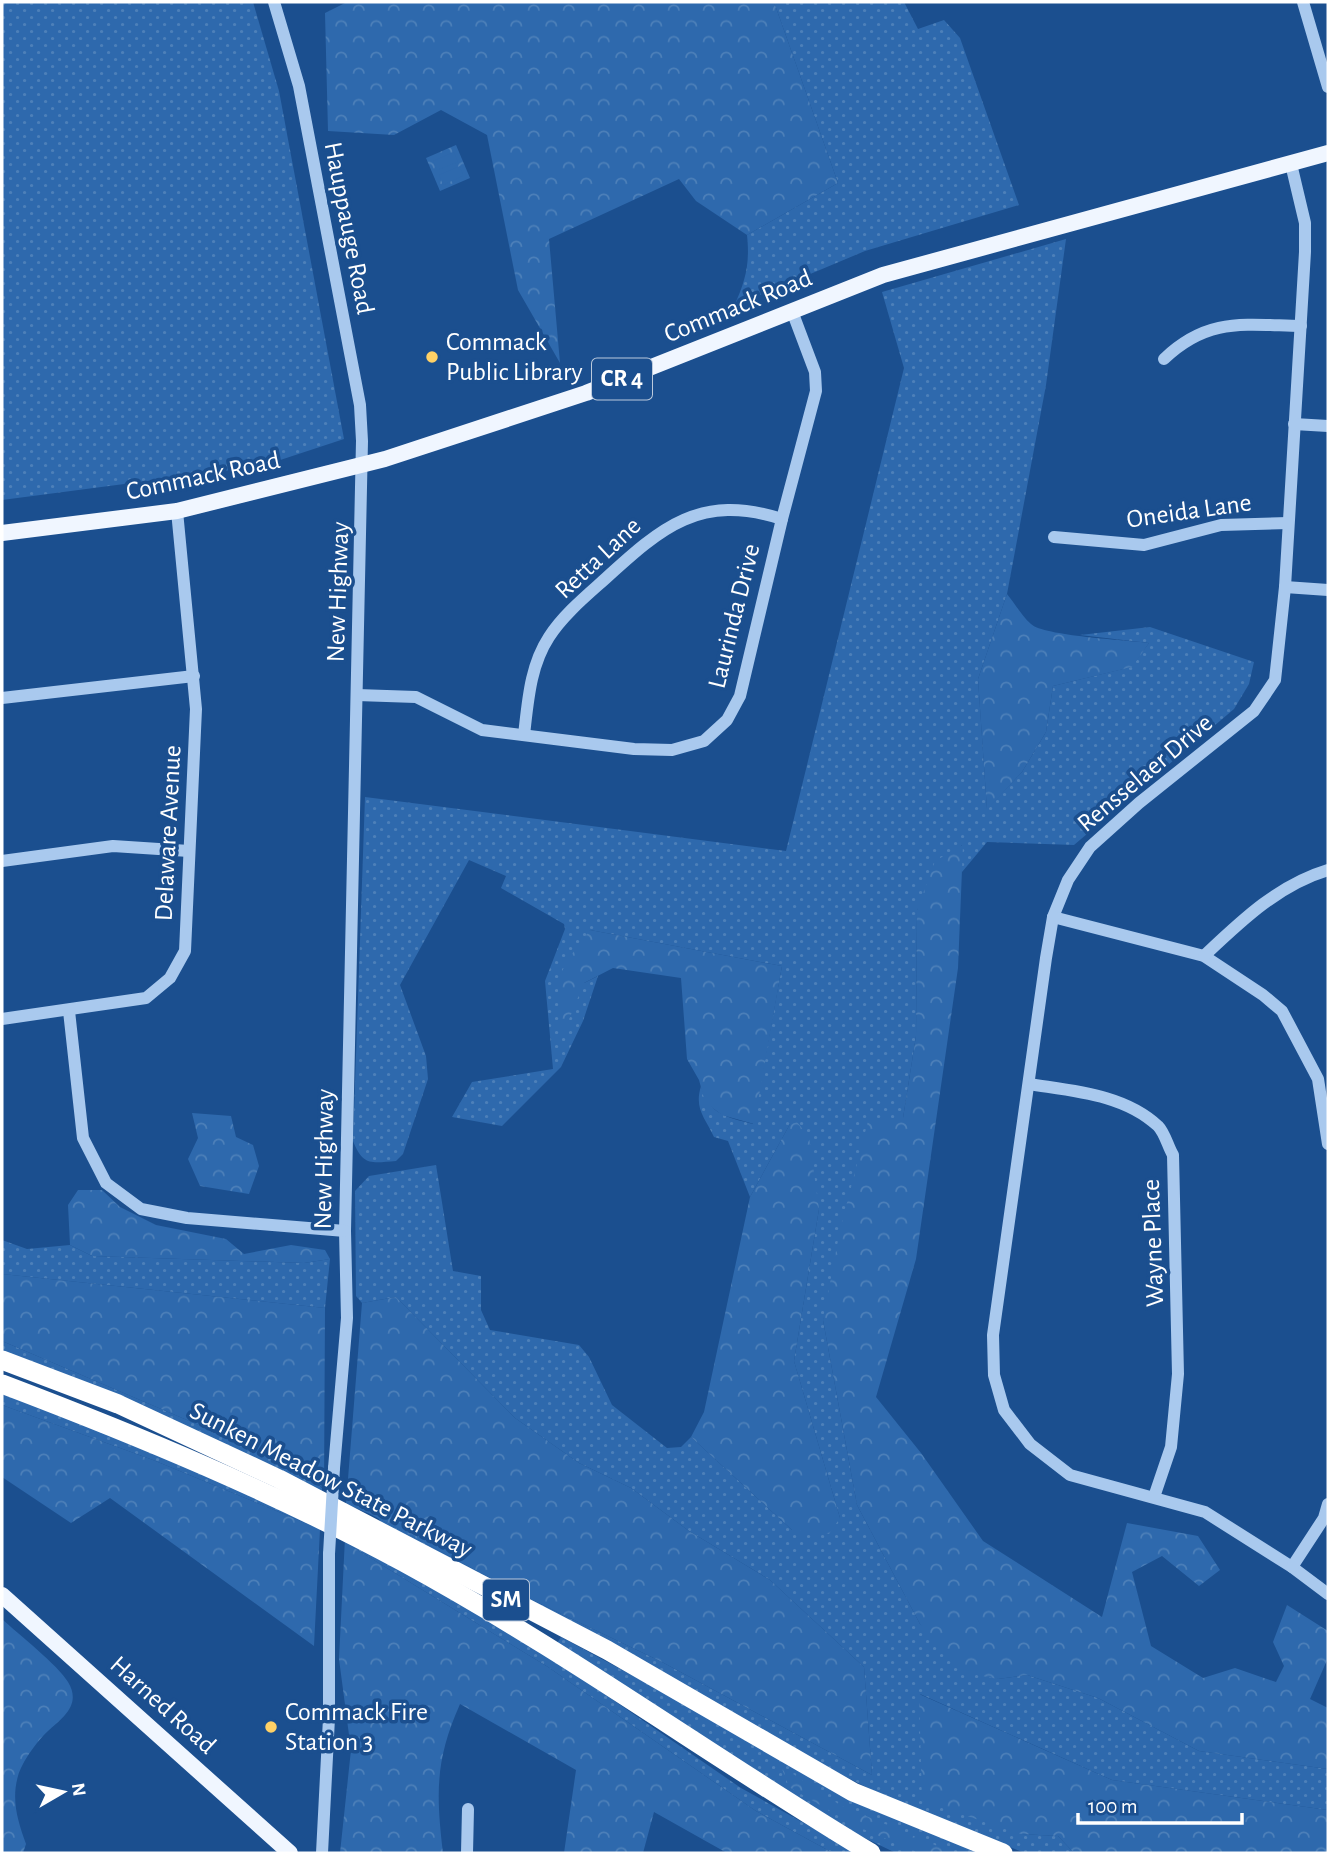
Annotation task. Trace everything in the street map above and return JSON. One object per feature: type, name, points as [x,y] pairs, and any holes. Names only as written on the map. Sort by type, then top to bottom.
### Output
[{"type":"highway","name":"Sunken Meadow State Parkway","points":[[2,1360],[118,1404],[279,1479],[607,1650],[853,1792],[1003,1853]]},
{"type":"highway","name":"Sunken Meadow State Parkway","points":[[2,1384],[148,1440],[286,1502],[404,1562],[592,1673],[707,1752],[871,1853]]},
{"type":"main road","name":"Commack Road","points":[[2,533],[177,511],[363,466],[586,393],[883,275],[1328,153]]},
{"type":"main road","name":"Harned Road","points":[[2,1595],[290,1853]]},
{"type":"street","name":"Hauppauge Road","points":[[274,2],[299,86],[360,405],[363,466]]},
{"type":"street","points":[[1303,2],[1328,87]]},
{"type":"street","name":"Rensselaer Drive","points":[[1291,164],[1305,223],[1285,587],[1275,680],[1254,711],[1139,803],[1090,847],[1068,880],[1053,917],[993,1335],[994,1375],[1004,1410],[1030,1444],[1070,1475],[1205,1512],[1292,1567],[1328,1594]]},
{"type":"street","name":"Laurinda Drive","points":[[357,695],[416,697],[482,730],[634,749],[672,750],[704,741],[727,720],[740,696],[816,391],[815,372],[792,311]]},
{"type":"street","points":[[1164,359],[1184,340],[1207,331],[1234,325],[1301,326]]},
{"type":"street","points":[[1294,424],[1328,426]]},
{"type":"street","name":"New Highway","points":[[322,1853],[329,1718],[329,1553],[347,1318],[345,1231],[363,466]]},
{"type":"street","name":"Delaware Avenue","points":[[2,1019],[146,998],[170,978],[185,951],[194,762],[194,676],[177,511]]},
{"type":"street","name":"Retta Lane","points":[[524,735],[531,677],[549,637],[587,595],[653,535],[686,518],[712,511],[761,512],[782,519]]},
{"type":"street","name":"Oneida Lane","points":[[1054,537],[1143,545],[1221,525],[1288,523]]},
{"type":"street","points":[[1285,587],[1328,590]]},
{"type":"street","points":[[2,698],[194,676]]},
{"type":"street","points":[[2,861],[113,846],[188,851]]},
{"type":"street","points":[[1204,956],[1248,913],[1289,887],[1328,870]]},
{"type":"street","points":[[1053,917],[1204,956],[1243,979],[1282,1011],[1323,1076],[1328,1144]]},
{"type":"street","points":[[69,1011],[83,1138],[106,1183],[141,1209],[187,1217],[345,1231]]},
{"type":"street","name":"Wayne Place","points":[[1029,1084],[1088,1093],[1130,1107],[1159,1128],[1173,1156],[1178,1374],[1171,1447],[1154,1497]]},
{"type":"street","points":[[1292,1567],[1324,1518],[1328,1504]]},
{"type":"street","points":[[467,1853],[468,1809]]},
{"type":"green space","points":[[2,2],[253,2],[279,91],[344,439],[262,466],[2,500]]},
{"type":"green space","points":[[347,2],[774,2],[838,183],[747,235],[696,201],[679,179],[549,239],[560,363],[518,290],[487,135],[441,110],[394,135],[328,131],[325,13]]},
{"type":"green space","points":[[774,2],[904,2],[918,29],[944,20],[960,38],[1019,205],[865,251],[734,306],[746,271],[747,235],[838,183]]},
{"type":"green space","points":[[456,145],[470,178],[440,191],[426,158]]},
{"type":"green space","points":[[454,152],[458,162],[437,170],[433,161]]},
{"type":"green space","points":[[460,166],[463,176],[443,185],[439,175]]},
{"type":"green space","points":[[1066,239],[1046,385],[1007,594],[978,679],[987,809],[1022,772],[1046,732],[1053,686],[1131,667],[1149,643],[1080,635],[1150,627],[1254,662],[1249,684],[1234,709],[1074,845],[987,842],[962,872],[962,845],[917,910],[916,1036],[903,1118],[823,1320],[857,1505],[920,1624],[998,1679],[1027,1675],[1098,1698],[1199,1751],[1328,1769],[1328,1810],[1112,1780],[920,1694],[1021,1834],[1058,1836],[1074,1853],[1025,1853],[896,1802],[842,1775],[385,1527],[378,1518],[522,1595],[662,1662],[872,1775],[864,1667],[770,1580],[689,1531],[631,1488],[579,1463],[515,1418],[396,1297],[362,1303],[356,1296],[355,1191],[369,1176],[436,1165],[453,1271],[481,1276],[481,1310],[490,1330],[579,1345],[589,1357],[612,1405],[667,1448],[681,1447],[691,1437],[792,1530],[840,1518],[794,1361],[819,1209],[790,1124],[750,1197],[728,1141],[714,1137],[699,1101],[701,1086],[704,1096],[714,1109],[727,1117],[753,1124],[782,966],[590,930],[584,983],[598,976],[583,1021],[561,1067],[502,1126],[452,1117],[472,1082],[553,1069],[545,981],[565,929],[564,924],[501,888],[506,876],[469,860],[400,985],[426,1056],[428,1079],[403,1154],[396,1161],[369,1161],[360,1155],[353,1141],[365,797],[786,851],[904,368],[882,292]]},
{"type":"green space","points":[[1007,594],[1028,621],[1039,628],[1051,632],[1149,643],[1132,667],[1053,686],[1046,732],[1022,772],[987,810],[978,679]]},
{"type":"green space","points":[[963,845],[958,968],[916,1259],[876,1397],[921,1453],[983,1541],[1102,1617],[1127,1523],[1198,1536],[1220,1570],[1199,1586],[1162,1556],[1132,1572],[1151,1646],[1203,1678],[1235,1668],[1276,1682],[1284,1666],[1273,1642],[1287,1605],[1328,1631],[1328,1658],[1310,1699],[1328,1708],[1328,1769],[1199,1751],[1098,1698],[1027,1675],[998,1679],[961,1672],[920,1624],[857,1505],[823,1320],[840,1230],[868,1121],[903,1118],[916,1036],[917,910],[935,861]]},
{"type":"green space","points":[[590,930],[782,966],[754,1124],[722,1115],[705,1102],[699,1080],[687,1059],[681,978],[613,968],[584,983],[563,1034],[558,1000],[560,978],[570,957]]},
{"type":"green space","points":[[192,1113],[231,1116],[236,1137],[253,1145],[259,1166],[249,1194],[200,1186],[188,1159],[198,1138]]},
{"type":"green space","points":[[797,1122],[809,1137],[819,1209],[794,1361],[840,1518],[829,1534],[792,1530],[691,1437],[704,1412],[750,1197],[790,1124]]},
{"type":"green space","points":[[78,1190],[102,1190],[120,1207],[156,1225],[226,1239],[244,1254],[291,1245],[325,1250],[330,1259],[304,1263],[92,1256],[70,1245],[68,1205]]},
{"type":"green space","points":[[2,1240],[27,1249],[70,1245],[92,1256],[304,1263],[330,1259],[325,1308],[2,1274]]},
{"type":"green space","points":[[2,1274],[325,1308],[324,1489],[297,1467],[2,1341]]},
{"type":"green space","points":[[396,1297],[515,1418],[579,1463],[631,1488],[689,1531],[770,1580],[864,1667],[872,1775],[662,1662],[522,1595],[370,1514],[346,1504],[362,1303]]},
{"type":"green space","points":[[2,1341],[297,1467],[322,1488],[322,1495],[2,1354]]},
{"type":"green space","points":[[2,1390],[321,1524],[320,1529],[153,1460],[2,1405]]},
{"type":"green space","points":[[2,1405],[153,1460],[320,1529],[314,1646],[110,1498],[71,1523],[2,1477]]},
{"type":"green space","points":[[345,1538],[523,1638],[741,1788],[858,1853],[833,1853],[756,1811],[548,1667],[351,1546]]},
{"type":"green space","points":[[345,1538],[351,1546],[548,1667],[756,1811],[833,1853],[727,1853],[654,1812],[643,1853],[564,1853],[576,1770],[460,1704],[446,1743],[440,1777],[439,1813],[443,1853],[340,1853],[351,1750],[339,1659]]},
{"type":"green space","points":[[2,1619],[63,1675],[72,1690],[73,1698],[68,1710],[35,1746],[18,1776],[15,1802],[26,1844],[23,1853],[2,1853]]},
{"type":"green space","points":[[561,1637],[750,1739],[982,1853],[896,1853],[846,1829],[556,1645]]},
{"type":"green space","points":[[919,1694],[1112,1780],[1328,1810],[1328,1853],[1074,1853],[1058,1836],[1021,1834],[922,1801]]},
{"type":"green space","points":[[781,1766],[840,1805],[954,1853],[919,1853],[856,1826],[789,1787]]},
{"type":"place","name":"Commack Public Library","points":[[432,357]]},
{"type":"place","name":"Commack Fire Station 3","points":[[271,1727]]}]
